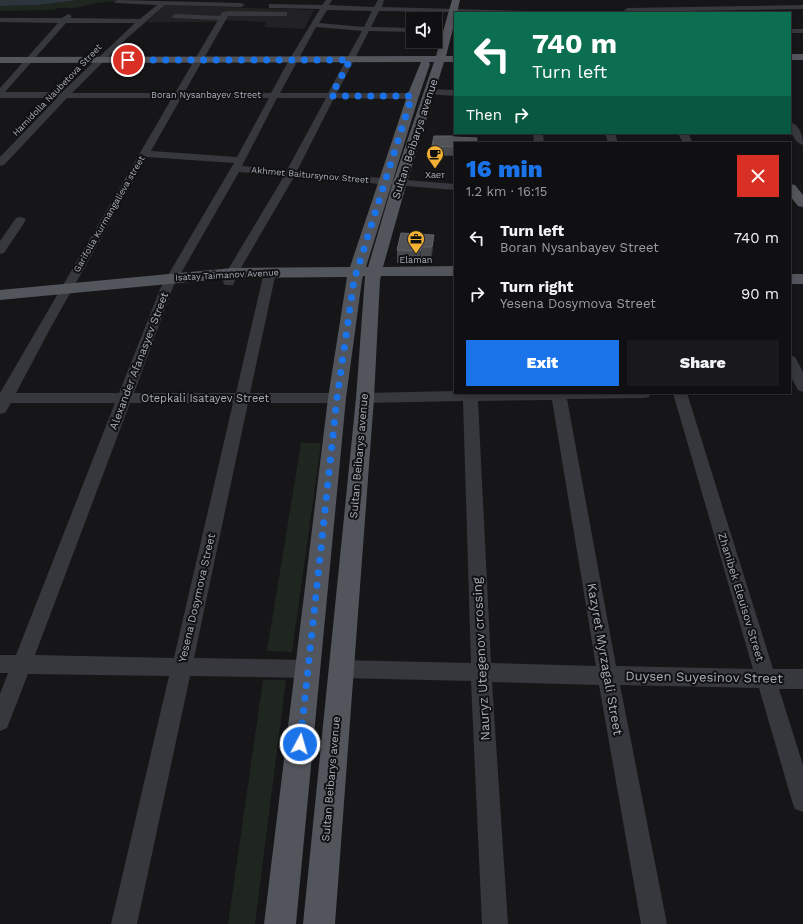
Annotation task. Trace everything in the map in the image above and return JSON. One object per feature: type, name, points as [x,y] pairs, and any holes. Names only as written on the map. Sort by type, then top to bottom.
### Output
[{"type":"main road","points":[[0,60],[350,60],[406,41]]},
{"type":"main road","name":"Sultan Beibarys avenue","points":[[280,924],[309,669],[337,398],[364,276],[436,48]]},
{"type":"main road","points":[[791,57],[803,57]]},
{"type":"main road","points":[[791,188],[803,187]]},
{"type":"main road","points":[[791,189],[803,203]]},
{"type":"main road","points":[[791,270],[803,270]]},
{"type":"main road","name":"Isatay Taimanov Avenue","points":[[0,303],[64,293],[230,278],[269,276],[364,276],[454,271]]},
{"type":"main road","name":"Sultan Beibarys avenue","points":[[319,924],[340,669],[365,398],[364,276]]},
{"type":"main road","name":"Isatay Taimanov Avenue","points":[[364,276],[454,281]]},
{"type":"main road","points":[[791,279],[803,279]]},
{"type":"main road","name":"Isatay Taimanov Avenue","points":[[0,295],[64,293]]},
{"type":"street","points":[[695,0],[704,11]]},
{"type":"street","points":[[786,0],[800,8],[803,12]]},
{"type":"street","points":[[118,2],[380,4],[406,14]]},
{"type":"street","name":"Hamidolla Naubetova Street","points":[[0,163],[100,60],[140,21],[164,2]]},
{"type":"street","name":"Alexander Afanasyev Street","points":[[0,720],[169,283],[238,164],[293,60],[326,4]]},
{"type":"street","points":[[230,278],[291,173],[380,4]]},
{"type":"street","points":[[627,10],[704,11],[800,8]]},
{"type":"street","points":[[0,94],[73,10]]},
{"type":"street","points":[[176,16],[224,20],[225,14],[230,13],[284,14]]},
{"type":"street","points":[[0,20],[140,21]]},
{"type":"street","name":"Garifolla Kurmangalieva street","points":[[2,401],[198,60],[224,20]]},
{"type":"street","points":[[315,25],[366,29],[406,30]]},
{"type":"street","points":[[442,29],[454,27]]},
{"type":"street","points":[[791,31],[803,30]]},
{"type":"street","name":"Boran Nysanbayev Street","points":[[0,94],[331,96],[454,93]]},
{"type":"street","points":[[791,126],[803,142]]},
{"type":"street","name":"Akhmet Baitursynov Street","points":[[144,154],[238,164],[291,173],[454,187]]},
{"type":"street","points":[[0,250],[20,220]]},
{"type":"street","name":"Yesena Dosymova Street","points":[[124,924],[269,276]]},
{"type":"street","points":[[791,363],[798,385]]},
{"type":"street","points":[[365,398],[470,394],[558,394]]},
{"type":"street","name":"Nauryz Utegenov crossing","points":[[470,394],[481,673],[495,924]]},
{"type":"street","name":"Kazyret Myrzagali Street","points":[[558,394],[654,924]]},
{"type":"street","name":"Zhanibek Eleuisov Street","points":[[680,394],[803,801]]},
{"type":"street","name":"Otepkali Isatayev Street","points":[[2,401],[124,398],[337,398]]},
{"type":"street","points":[[0,664],[309,669]]},
{"type":"street","name":"Duysen Suyesinov Street","points":[[340,669],[608,676],[803,679]]},
{"type":"shaded area","points":[[0,0],[79,0],[38,5],[0,6]]},
{"type":"shaded area","points":[[79,0],[127,0],[97,3],[74,8],[57,8],[54,10],[0,11],[0,6],[38,5]]},
{"type":"shaded area","points":[[165,5],[314,10],[304,29],[264,27],[266,22],[221,20],[218,22],[147,22]]},
{"type":"shaded area","points":[[301,443],[321,443],[292,652],[267,651]]},
{"type":"shaded area","points":[[263,680],[286,680],[255,924],[228,924]]},
{"type":"building","points":[[434,136],[477,138],[476,142],[454,142],[454,147],[432,146]]},
{"type":"building","points":[[401,233],[434,235],[432,247],[421,247],[420,251],[397,250]]},
{"type":"place","name":"Хает","points":[[435,169]]},
{"type":"place","name":"Elaman","points":[[416,254]]},
{"type":"route","points":[[128,60],[350,60],[331,96],[412,96],[354,280],[337,398],[300,744]]}]
